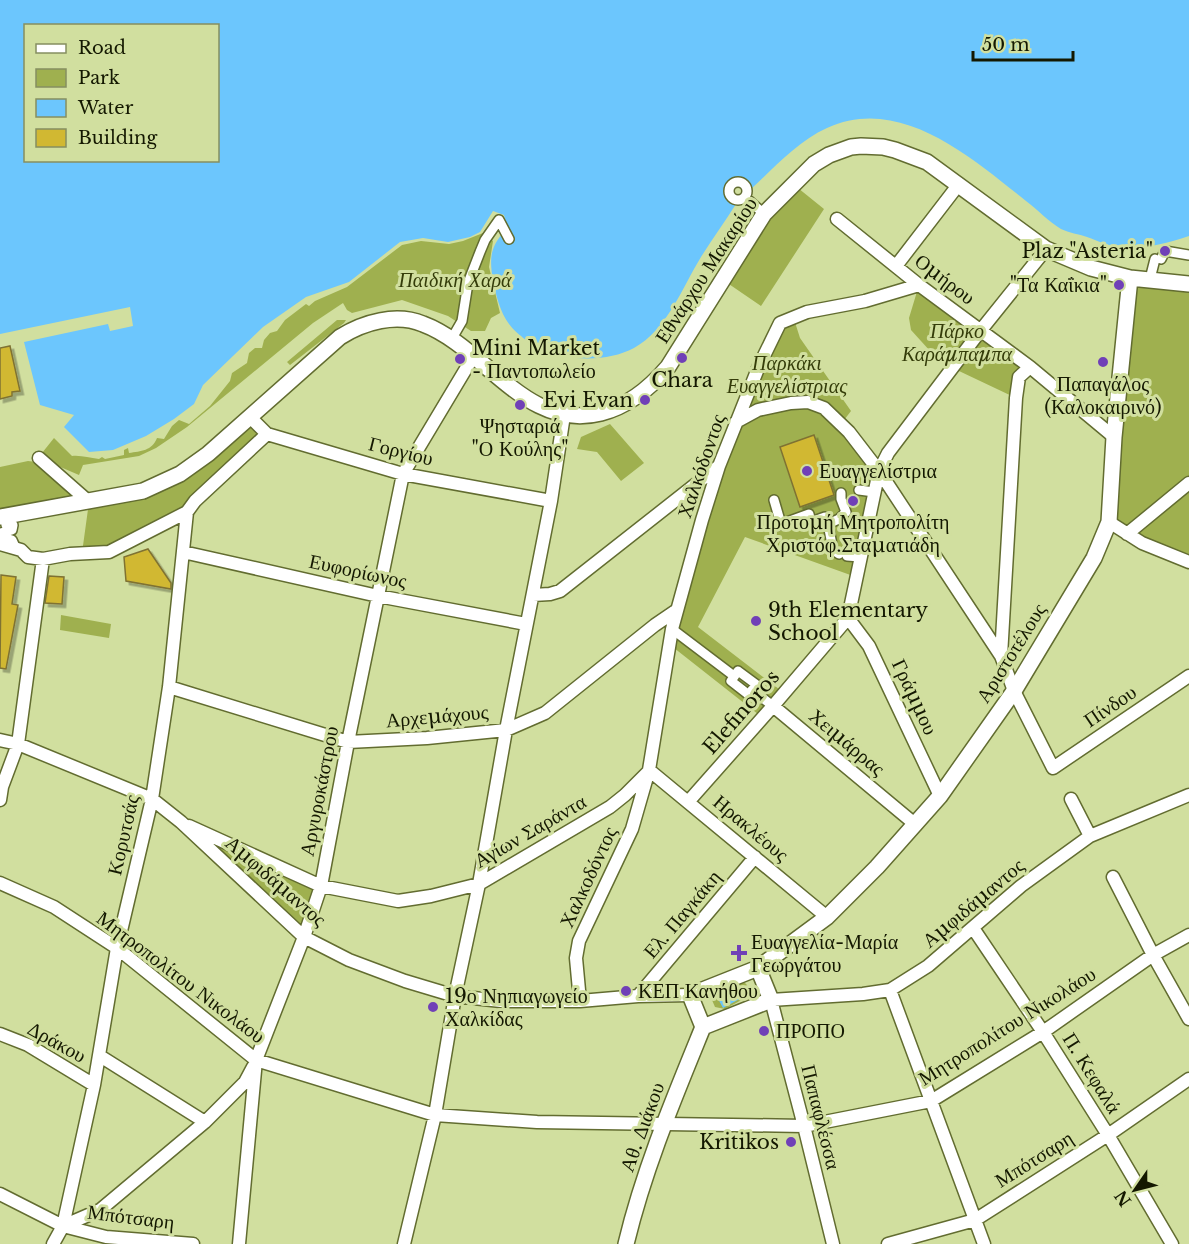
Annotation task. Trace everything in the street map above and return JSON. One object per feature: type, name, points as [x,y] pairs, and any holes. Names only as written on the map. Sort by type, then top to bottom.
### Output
[{"type":"street","name":"Εθνάρχου Μακαρίου","points":[[250,417],[329,346],[365,324],[390,319],[421,322],[451,340],[532,402],[564,416],[592,415],[615,408],[638,395],[658,378],[682,347],[764,214],[814,164],[829,155],[852,147],[883,147],[927,162],[1046,249],[1091,268],[1130,278],[1189,284]]},
{"type":"street","points":[[896,266],[959,184]]},
{"type":"street","points":[[744,197],[764,214]]},
{"type":"street","name":"Ομήρου","points":[[837,219],[919,285],[1030,366],[1114,437]]},
{"type":"street","points":[[451,340],[462,321],[468,283],[480,252],[485,240],[499,220],[509,239]]},
{"type":"street","name":"Elefinoros","points":[[688,802],[848,618],[879,471],[888,453],[1046,249]]},
{"type":"street","points":[[1150,279],[1158,259],[1165,251],[1189,255]]},
{"type":"street","name":"Αριστοτέλους","points":[[690,995],[758,968],[827,917],[916,825],[940,796],[1014,691],[1094,558],[1109,522],[1114,437],[1130,278]]},
{"type":"street","name":"Χαλκόδοντος","points":[[649,770],[672,629],[719,466],[759,366],[780,323],[807,312],[865,301],[919,285]]},
{"type":"street","name":"Αργυροκάστρου","points":[[239,1244],[256,1060],[304,937],[321,886],[403,474],[473,357]]},
{"type":"street","points":[[1000,656],[1016,398],[1019,377],[1030,366]]},
{"type":"street","points":[[736,422],[758,410],[776,405],[808,402],[831,413],[879,471],[1000,656],[1014,691]]},
{"type":"street","points":[[404,1244],[435,1115],[455,996],[479,884],[506,730],[551,501],[564,416]]},
{"type":"street","points":[[15,549],[12,540],[2,537],[1,533],[12,530],[13,525],[6,525],[2,517],[143,491],[180,474],[208,454],[250,417]]},
{"type":"street","name":"Γοργίου","points":[[250,417],[267,434],[403,474],[551,501]]},
{"type":"street","points":[[0,544],[21,550],[27,557],[43,559],[70,554],[109,552],[187,512],[195,501],[267,434]]},
{"type":"street","points":[[39,458],[89,502]]},
{"type":"street","points":[[532,595],[560,591],[719,466]]},
{"type":"street","points":[[1127,534],[1189,483]]},
{"type":"street","points":[[859,490],[874,492]]},
{"type":"street","points":[[828,524],[839,519],[846,512],[841,493]]},
{"type":"street","points":[[774,500],[778,525],[808,514],[811,522],[825,517],[833,550],[843,555],[860,557]]},
{"type":"street","name":"Κορυτσάς","points":[[53,1244],[63,1226],[100,1056],[117,948],[152,800],[169,687],[187,512]]},
{"type":"street","points":[[1109,522],[1142,543],[1189,562]]},
{"type":"street","name":"Ευφορίωνος","points":[[183,552],[378,596],[526,624]]},
{"type":"street","points":[[0,800],[2,787],[18,744],[43,559]]},
{"type":"street","name":"Αρχεμάχους","points":[[169,687],[348,742],[427,738],[506,730],[544,713],[677,610]]},
{"type":"street","name":"Γράμμου","points":[[848,618],[869,646],[940,796]]},
{"type":"street","name":"Χειμάρρας","points":[[672,629],[734,676],[731,681],[749,695],[752,690],[773,706],[916,825]]},
{"type":"street","name":"Πίνδου","points":[[1014,691],[1053,768],[1189,676]]},
{"type":"street","name":"Αμφιδάμαντος","points":[[0,740],[18,744],[152,800],[180,822],[304,937],[350,960],[405,981],[455,996],[501,1000],[580,1001],[638,996],[690,995]]},
{"type":"street","name":"Ηρακλέους","points":[[649,770],[827,917]]},
{"type":"street","name":"Αγίων Σαράντα","points":[[180,822],[321,886],[398,901],[430,897],[479,884],[610,807],[649,770]]},
{"type":"street","name":"Χαλκοδόντος","points":[[580,1001],[576,957],[579,941],[632,829],[649,770]]},
{"type":"street","name":"Αμφιδάμαντος","points":[[771,999],[863,994],[890,990],[928,966],[1022,886],[1090,836],[1189,795]]},
{"type":"street","points":[[1071,799],[1090,836]]},
{"type":"street","name":"Ελ. Παγκάκη","points":[[638,996],[755,857]]},
{"type":"street","points":[[1113,877],[1189,1019]]},
{"type":"street","name":"Μητροπολίτου Νικολάου","points":[[0,883],[54,907],[117,948],[256,1060],[435,1115],[537,1122],[804,1126],[931,1101],[1043,1032],[1153,955],[1189,935]]},
{"type":"street","name":"Π. Κεφαλά","points":[[973,928],[1043,1032],[1108,1135],[1172,1244]]},
{"type":"street","points":[[690,995],[703,1027],[771,999],[758,968]]},
{"type":"street","points":[[890,990],[984,1244]]},
{"type":"street","name":"Παπαφλέσσα","points":[[771,999],[832,1244]]},
{"type":"street","name":"Αθ. Διάκου","points":[[626,1244],[634,1212],[664,1123],[703,1027]]},
{"type":"street","name":"Δράκου","points":[[0,1034],[28,1045],[94,1085]]},
{"type":"street","points":[[100,1056],[205,1122]]},
{"type":"street","points":[[63,1226],[100,1210],[205,1122],[245,1082],[256,1060]]},
{"type":"street","name":"Μπότσαρη","points":[[888,1244],[975,1220],[1108,1135],[1189,1079]]},
{"type":"street","name":"Μπότσαρη","points":[[0,1194],[63,1226],[106,1241],[193,1244]]},
{"type":"green space","points":[[793,184],[824,209],[761,306],[723,280]]},
{"type":"green space","name":"Παιδική Χαρά","points":[[483,233],[493,241],[489,267],[500,313],[491,318],[485,331],[471,331],[448,316],[402,300],[352,313],[343,303],[313,323],[187,427],[156,448],[139,456],[83,465],[79,475],[58,466],[42,453],[54,438],[72,456],[99,459],[124,455],[124,450],[128,448],[129,453],[149,448],[157,438],[164,439],[179,420],[189,424],[210,406],[230,381],[232,373],[247,363],[249,353],[255,348],[262,348],[264,340],[270,333],[277,331],[285,320],[306,304],[309,306],[347,287],[402,245],[421,241],[449,244]]},
{"type":"green space","points":[[1130,278],[1189,284],[1189,562],[1109,522]]},
{"type":"green space","name":"Πάρκο Καράμπαμπα","points":[[919,285],[1030,367],[1016,398],[940,362],[911,330],[909,318]]},
{"type":"green space","name":"Παρκάκι Ευαγγελίστριας","points":[[793,316],[800,338],[851,411],[841,424],[879,471],[856,577],[745,537],[698,627],[784,693],[763,718],[669,644],[702,520],[780,323]]},
{"type":"green space","points":[[337,320],[346,320],[290,365],[287,362]]},
{"type":"green space","points":[[250,417],[267,434],[195,501],[109,552],[82,553],[89,502],[0,517],[0,467],[28,461],[45,463],[90,502],[143,491]]},
{"type":"green space","points":[[610,424],[644,463],[621,481],[597,452],[577,449],[581,437]]},
{"type":"green space","points":[[61,615],[111,624],[109,638],[60,630]]},
{"type":"green space","points":[[181,822],[321,886],[304,937]]},
{"type":"green space","points":[[742,980],[749,987],[747,997],[725,1009],[715,1007],[712,1000],[714,993]]},
{"type":"water","points":[[0,0],[1189,0],[1189,236],[1173,241],[1122,248],[1061,229],[959,150],[934,136],[908,125],[881,119],[854,120],[816,133],[787,155],[752,188],[741,178],[728,181],[725,187],[726,194],[736,204],[701,257],[665,319],[656,331],[634,348],[602,358],[567,357],[550,352],[521,336],[503,314],[493,281],[491,262],[495,245],[502,234],[511,241],[504,215],[493,211],[480,232],[470,237],[448,242],[423,238],[400,242],[349,282],[306,297],[263,327],[203,385],[194,404],[174,419],[146,436],[113,450],[89,452],[64,427],[74,415],[40,405],[24,342],[108,324],[110,331],[133,326],[130,307],[0,334]]},
{"type":"water","points":[[738,983],[745,996],[723,1008],[716,995]]},
{"type":"building","points":[[10,346],[20,391],[12,392],[12,396],[0,399],[0,348]]},
{"type":"building","name":"Ευαγγελίστρια","points":[[814,435],[834,495],[800,507],[780,447]]},
{"type":"building","points":[[148,549],[171,583],[171,589],[126,581],[124,557]]},
{"type":"building","points":[[1,575],[16,577],[12,604],[18,605],[6,669],[0,668]]},
{"type":"building","points":[[49,576],[64,577],[62,604],[45,603]]},
{"type":"place","name":"Plaz \"Asteria\"","points":[[1165,251]]},
{"type":"place","name":"\"Τα Καΐκια\"","points":[[1119,285]]},
{"type":"place","name":"Chara","points":[[682,358]]},
{"type":"place","name":"Mini Market - Παντοπωλείο","points":[[460,359]]},
{"type":"place","name":"Παπαγάλος (Καλοκαιρινό)","points":[[1103,362]]},
{"type":"place","name":"Evi Evan","points":[[645,400]]},
{"type":"place","name":"Ψησταριά \"Ο Κούλης\"","points":[[520,405]]},
{"type":"place","name":"Ευαγγελίστρια","points":[[807,471]]},
{"type":"place","name":"Προτομή Μητροπολίτη Χριστόφ.Σταματιάδη","points":[[853,501]]},
{"type":"place","name":"9th Elementary School","points":[[756,621]]},
{"type":"place","name":"Ευαγγελία-Μαρία Γεωργάτου","points":[[739,953]]},
{"type":"place","name":"ΚΕΠ Κανήθου","points":[[626,991]]},
{"type":"place","name":"19ο Νηπιαγωγείο Χαλκίδας","points":[[433,1007]]},
{"type":"place","name":"ΠΡΟΠΟ","points":[[764,1031]]},
{"type":"place","name":"Kritikos","points":[[791,1142]]}]
